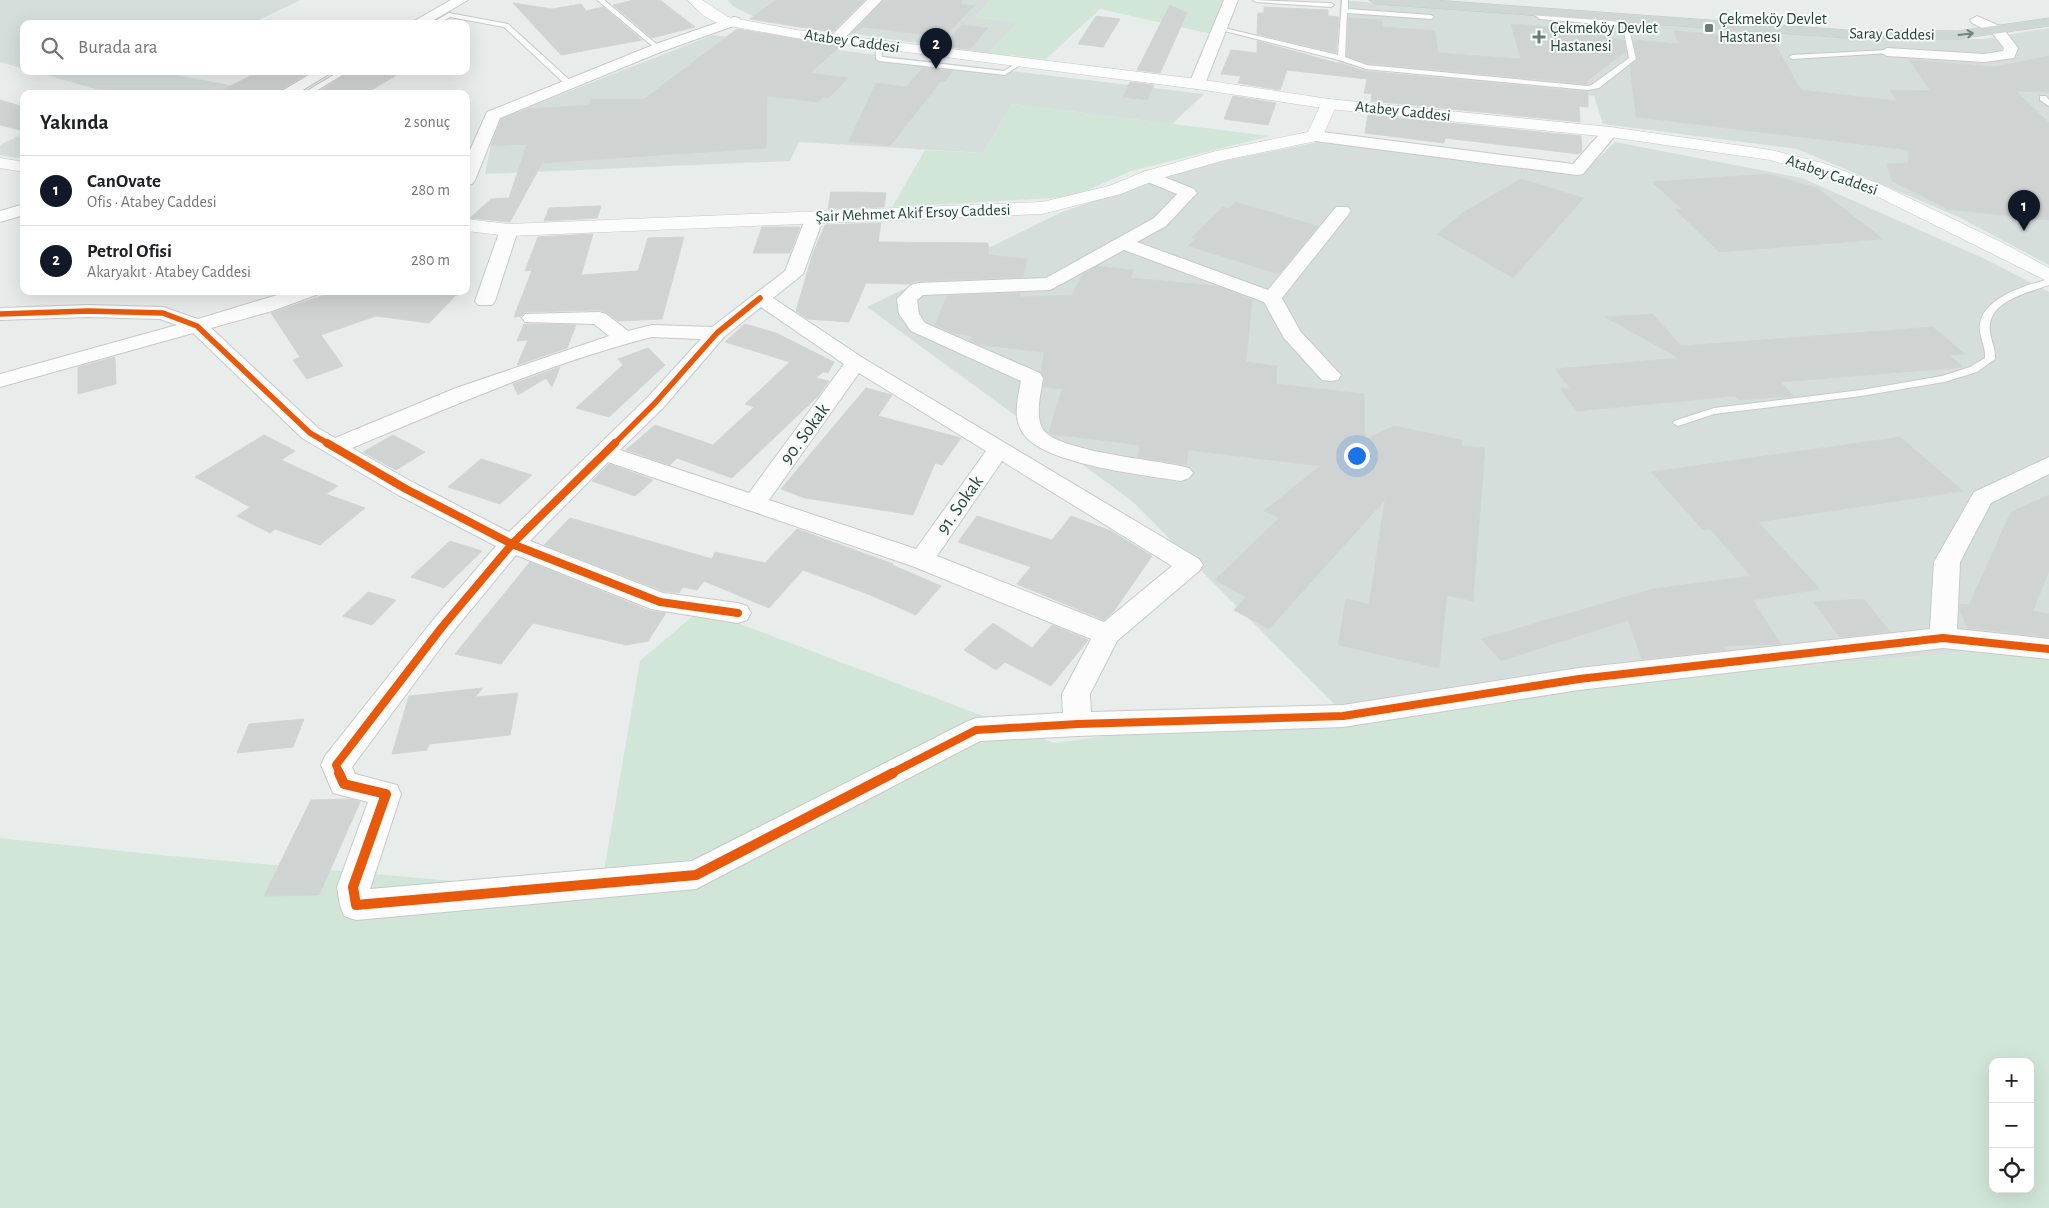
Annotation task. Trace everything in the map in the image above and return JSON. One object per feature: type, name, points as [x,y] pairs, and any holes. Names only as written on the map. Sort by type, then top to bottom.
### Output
[{"type":"main road","name":"Atabey Caddesi","points":[[694,0],[724,21],[734,21],[796,34],[1197,84],[1330,104],[1610,132],[1771,155],[1817,166],[1876,189],[2045,270]]},
{"type":"main road","points":[[717,0],[737,17],[734,21]]},
{"type":"main road","name":"Saray Caddesi","points":[[1376,0],[1405,9],[1532,10],[1625,20],[1906,36],[1958,35],[2049,22]]},
{"type":"main road","name":"Saray Caddesi","points":[[1504,0],[1749,18],[1920,26],[2049,10]]},
{"type":"main road","points":[[1315,136],[1330,104]]},
{"type":"main road","name":"Şair Mehmet Akif Ersoy Caddesi","points":[[470,225],[509,230],[773,217],[1042,208],[1115,190],[1149,176],[1222,155],[1315,136]]},
{"type":"main road","points":[[0,163],[20,166]]},
{"type":"street","points":[[424,20],[461,0]]},
{"type":"street","points":[[836,39],[875,0]]},
{"type":"street","points":[[1197,84],[1231,0]]},
{"type":"street","points":[[1887,52],[1984,58],[2009,55],[2010,48],[1998,30],[1977,20]]},
{"type":"street","points":[[470,170],[492,115],[658,48],[734,21]]},
{"type":"street","points":[[291,90],[319,75]]},
{"type":"street","points":[[1315,136],[1577,170],[1610,132]]},
{"type":"street","points":[[1149,176],[1188,194],[1160,222],[1050,284],[918,289],[907,299],[909,314],[918,327],[1032,378],[1028,418],[1034,435],[1058,450],[1181,473]]},
{"type":"street","points":[[0,217],[20,210]]},
{"type":"street","points":[[1272,298],[1342,211]]},
{"type":"street","points":[[815,217],[793,274],[717,333],[655,403],[512,544],[442,626],[336,765],[344,784],[386,794],[353,887],[356,905],[696,875],[976,730],[1078,724],[1343,716],[1579,679],[1943,638],[2049,648]]},
{"type":"street","points":[[485,301],[509,230]]},
{"type":"street","points":[[1124,244],[1272,298],[1292,334],[1330,375]]},
{"type":"street","points":[[0,381],[265,307],[298,295]]},
{"type":"street","points":[[760,298],[856,362],[1190,565],[1108,634],[1076,694],[1078,724]]},
{"type":"street","points":[[0,314],[88,311],[163,313],[197,326],[310,433],[406,489],[512,544],[660,602],[738,613]]},
{"type":"street","points":[[532,318],[599,318],[625,338]]},
{"type":"street","points":[[334,447],[464,392],[625,338],[652,331],[717,333]]},
{"type":"street","name":"90. Sokak","points":[[753,505],[856,362]]},
{"type":"street","name":"91. Sokak","points":[[921,560],[999,449]]},
{"type":"street","points":[[604,453],[753,505],[921,560],[1108,634]]},
{"type":"street","points":[[1943,638],[1947,562],[1982,498],[2049,465]]},
{"type":"lane","points":[[600,0],[658,48]]},
{"type":"lane","points":[[1256,0],[1331,4]]},
{"type":"lane","points":[[1341,58],[1345,0]]},
{"type":"lane","points":[[1344,11],[1405,9],[1431,17]]},
{"type":"lane","points":[[440,20],[449,15],[506,25],[570,84]]},
{"type":"lane","points":[[1220,28],[1341,58],[1366,67],[1588,88],[1596,86],[1633,59],[1625,20]]},
{"type":"lane","points":[[1792,57],[1887,52]]},
{"type":"lane","points":[[312,90],[339,75]]},
{"type":"lane","points":[[2043,98],[2049,104]]},
{"type":"lane","points":[[1678,423],[1714,412],[1807,401],[1915,384],[1981,367],[1990,359],[1984,323],[1992,310],[2007,298],[2049,282]]},
{"type":"shaded area","points":[[0,0],[301,0],[258,20],[20,20],[20,68],[0,62]]},
{"type":"shaded area","points":[[727,0],[990,0],[975,17],[1018,23],[988,53],[763,21],[734,7]]},
{"type":"shaded area","points":[[1340,0],[1854,39],[1983,39],[2049,28],[2049,265],[1957,216],[1797,149],[1603,124],[1594,96],[1338,65]]},
{"type":"shaded area","points":[[713,35],[1204,94],[1172,124],[1012,104],[983,153],[799,142],[790,161],[485,174],[496,120]]},
{"type":"shaded area","points":[[47,75],[176,75],[257,90],[98,90]]},
{"type":"shaded area","points":[[20,135],[20,158],[0,155],[0,145]]},
{"type":"shaded area","points":[[1319,142],[1579,176],[1615,142],[1802,178],[1985,259],[2049,292],[2049,652],[1971,652],[1335,705],[1132,501],[867,307],[1062,212],[1193,167]]},
{"type":"green space","points":[[990,0],[1229,0],[1220,36],[1100,9],[1046,59],[988,53],[1017,23],[975,17]]},
{"type":"green space","points":[[1012,104],[1270,136],[1131,171],[1072,197],[892,207],[925,150],[983,153]]},
{"type":"green space","points":[[701,609],[1054,743],[1335,705],[1971,652],[2049,652],[2049,1208],[0,1208],[0,838],[160,855],[600,894],[640,661]]},
{"type":"building","points":[[634,0],[660,0],[695,27],[652,38],[613,5]]},
{"type":"building","points":[[776,0],[864,0],[832,32],[750,19]]},
{"type":"building","points":[[884,0],[963,0],[960,4],[974,6],[944,37],[863,27],[851,35]]},
{"type":"building","points":[[513,3],[552,9],[581,4],[586,11],[603,7],[642,40],[561,55]]},
{"type":"building","points":[[1170,5],[1187,13],[1160,73],[1137,70]]},
{"type":"building","points":[[1264,7],[1328,10],[1328,16],[1339,17],[1336,53],[1257,34],[1258,13],[1264,13]]},
{"type":"building","points":[[1096,16],[1120,19],[1103,47],[1078,44]]},
{"type":"building","points":[[1349,18],[1382,20],[1382,27],[1435,31],[1438,53],[1521,59],[1511,24],[1605,31],[1608,38],[1624,40],[1626,51],[1587,81],[1587,84],[1367,63],[1347,56]]},
{"type":"building","points":[[962,25],[988,28],[970,49],[943,46]]},
{"type":"building","points":[[737,29],[841,46],[810,73],[848,78],[829,98],[823,97],[818,102],[767,96],[766,148],[542,163],[510,222],[470,218],[491,199],[509,198],[527,144],[491,146],[501,119],[528,109],[589,105],[591,99],[644,99]]},
{"type":"building","points":[[1674,31],[1772,39],[1801,90],[1898,101],[1889,90],[1931,91],[1909,60],[1994,67],[2049,56],[2049,92],[2016,91],[2049,123],[2049,220],[1948,209],[1892,181],[1887,164],[1908,163],[1909,150],[1636,117],[1630,66],[1638,59],[1634,40],[1679,44]]},
{"type":"building","points":[[1257,41],[1366,71],[1588,92],[1588,107],[1579,106],[1580,122],[1371,101],[1372,94],[1364,93],[1367,79],[1287,70],[1280,90],[1238,83],[1241,76],[1221,74],[1231,50],[1257,53]]},
{"type":"building","points":[[923,68],[953,71],[944,82],[941,81],[890,146],[849,141],[876,83],[906,87]]},
{"type":"building","points":[[252,75],[305,75],[281,90],[223,90]]},
{"type":"building","points":[[345,75],[396,75],[372,90],[321,90]]},
{"type":"building","points":[[1130,82],[1154,85],[1147,100],[1123,97]]},
{"type":"building","points":[[1233,96],[1276,103],[1268,125],[1224,119]]},
{"type":"building","points":[[0,100],[20,106],[20,130],[0,125]]},
{"type":"building","points":[[1368,115],[1581,136],[1582,151],[1579,154],[1445,138],[1444,143],[1365,133]]},
{"type":"building","points":[[1767,174],[1817,188],[1883,239],[1719,252],[1675,209],[1682,209],[1652,182]]},
{"type":"building","points":[[1521,179],[1584,198],[1513,278],[1437,234],[1462,213]]},
{"type":"building","points":[[831,192],[886,193],[884,207],[828,209]]},
{"type":"building","points":[[1235,202],[1318,226],[1279,274],[1188,246],[1196,238],[1192,237],[1223,207],[1229,209]]},
{"type":"building","points":[[601,206],[597,218],[544,221],[549,208]]},
{"type":"building","points":[[881,223],[878,242],[988,243],[989,255],[1027,259],[1023,277],[918,281],[909,284],[866,283],[849,322],[807,319],[796,311],[813,253],[825,225]]},
{"type":"building","points":[[762,227],[800,227],[790,253],[753,253]]},
{"type":"building","points":[[593,234],[581,275],[638,271],[648,238],[684,237],[662,319],[618,321],[599,310],[525,312],[521,316],[514,317],[532,270],[525,271],[538,237]]},
{"type":"building","points":[[1097,266],[1133,270],[1131,278],[1217,286],[1252,300],[1246,362],[1277,366],[1276,384],[1364,394],[1365,439],[1394,426],[1462,440],[1461,446],[1485,448],[1473,601],[1447,595],[1439,668],[1338,645],[1346,599],[1369,604],[1385,500],[1269,629],[1234,610],[1246,597],[1215,580],[1279,518],[1264,511],[1320,466],[1188,450],[1186,465],[1138,457],[1140,445],[1051,434],[1049,432],[1062,389],[1043,387],[1045,378],[1041,372],[1044,352],[981,345],[971,341],[973,336],[953,333],[935,325],[947,296],[1020,293],[1020,297],[1072,295],[1082,275]]},
{"type":"building","points":[[325,295],[456,295],[429,323],[376,316],[321,335],[343,366],[307,379],[293,360],[300,357],[271,313]]},
{"type":"building","points":[[1653,314],[1681,346],[1933,327],[1965,354],[1949,355],[1963,367],[1780,382],[1794,396],[1739,400],[1735,396],[1577,411],[1560,389],[1570,388],[1555,369],[1679,358],[1605,317]]},
{"type":"building","points":[[524,324],[576,325],[567,348],[517,365],[528,340],[517,341]]},
{"type":"building","points":[[745,324],[776,333],[834,362],[828,373],[823,372],[816,378],[829,381],[818,396],[732,478],[677,458],[670,465],[626,450],[655,425],[713,445],[754,407],[745,404],[790,362],[725,342]]},
{"type":"building","points":[[648,348],[665,365],[609,417],[576,408],[623,365],[618,359]]},
{"type":"building","points":[[115,357],[116,384],[78,394],[78,367]]},
{"type":"building","points":[[560,367],[552,387],[546,378],[518,395],[513,384]]},
{"type":"building","points":[[866,388],[892,395],[878,416],[961,438],[942,465],[935,463],[913,515],[805,498],[781,489]]},
{"type":"building","points":[[264,435],[295,451],[281,460],[338,486],[326,494],[365,508],[320,545],[275,529],[270,533],[237,516],[250,507],[195,477]]},
{"type":"building","points":[[393,435],[425,452],[396,470],[363,452]]},
{"type":"building","points":[[1900,437],[1963,491],[1758,522],[1820,589],[1753,600],[1781,644],[1723,646],[1726,650],[1642,659],[1628,620],[1501,661],[1481,639],[1653,589],[1751,576],[1710,529],[1703,530],[1651,472]]},
{"type":"building","points":[[481,459],[532,475],[500,504],[448,487]]},
{"type":"building","points":[[609,464],[653,480],[635,496],[592,481]]},
{"type":"building","points":[[2049,495],[2049,571],[2033,611],[2049,614],[2049,637],[1968,628],[1960,612],[1960,604],[1969,605],[2011,512]]},
{"type":"building","points":[[977,516],[1052,540],[1071,516],[1111,531],[1152,556],[1114,611],[1104,620],[1017,584],[1031,567],[958,542]]},
{"type":"building","points":[[570,518],[712,559],[715,552],[765,563],[797,529],[893,564],[941,586],[916,615],[868,594],[803,570],[769,608],[704,581],[697,590],[683,587],[679,593],[663,591],[544,545]]},
{"type":"building","points":[[450,541],[482,551],[444,588],[411,577]]},
{"type":"building","points":[[530,562],[650,611],[666,613],[648,641],[626,645],[533,623],[501,664],[455,654]]},
{"type":"building","points":[[368,592],[396,600],[372,625],[343,616]]},
{"type":"building","points":[[1864,599],[1890,632],[1840,637],[1813,602]]},
{"type":"building","points":[[993,623],[1032,648],[1052,625],[1088,640],[1051,686],[1005,662],[996,670],[964,650]]},
{"type":"building","points":[[483,688],[475,697],[518,693],[510,735],[429,744],[427,750],[392,754],[409,696]]},
{"type":"building","points":[[304,719],[293,747],[237,753],[249,724]]},
{"type":"building","points":[[351,799],[360,802],[319,895],[264,896],[311,800]]},
{"type":"cycle path","points":[[0,314],[88,311],[163,313],[197,326],[310,433],[406,489],[512,544],[655,403],[717,333],[760,298]]},
{"type":"cycle path","points":[[738,613],[660,602],[512,544],[442,627],[336,765],[344,784],[386,794],[353,887],[356,905],[696,875],[976,730],[1078,724],[1343,716],[1579,679],[1943,638],[2049,649]]},
{"type":"place","name":"Çekmeköy Devlet Hastanesı","points":[[1709,28]]},
{"type":"place","name":"Çekmeköy Devlet Hastanesi","points":[[1539,37]]},
{"type":"place","name":"Petrol Ofisi","points":[[936,69]]},
{"type":"place","name":"CanOvate","points":[[2024,231]]}]
